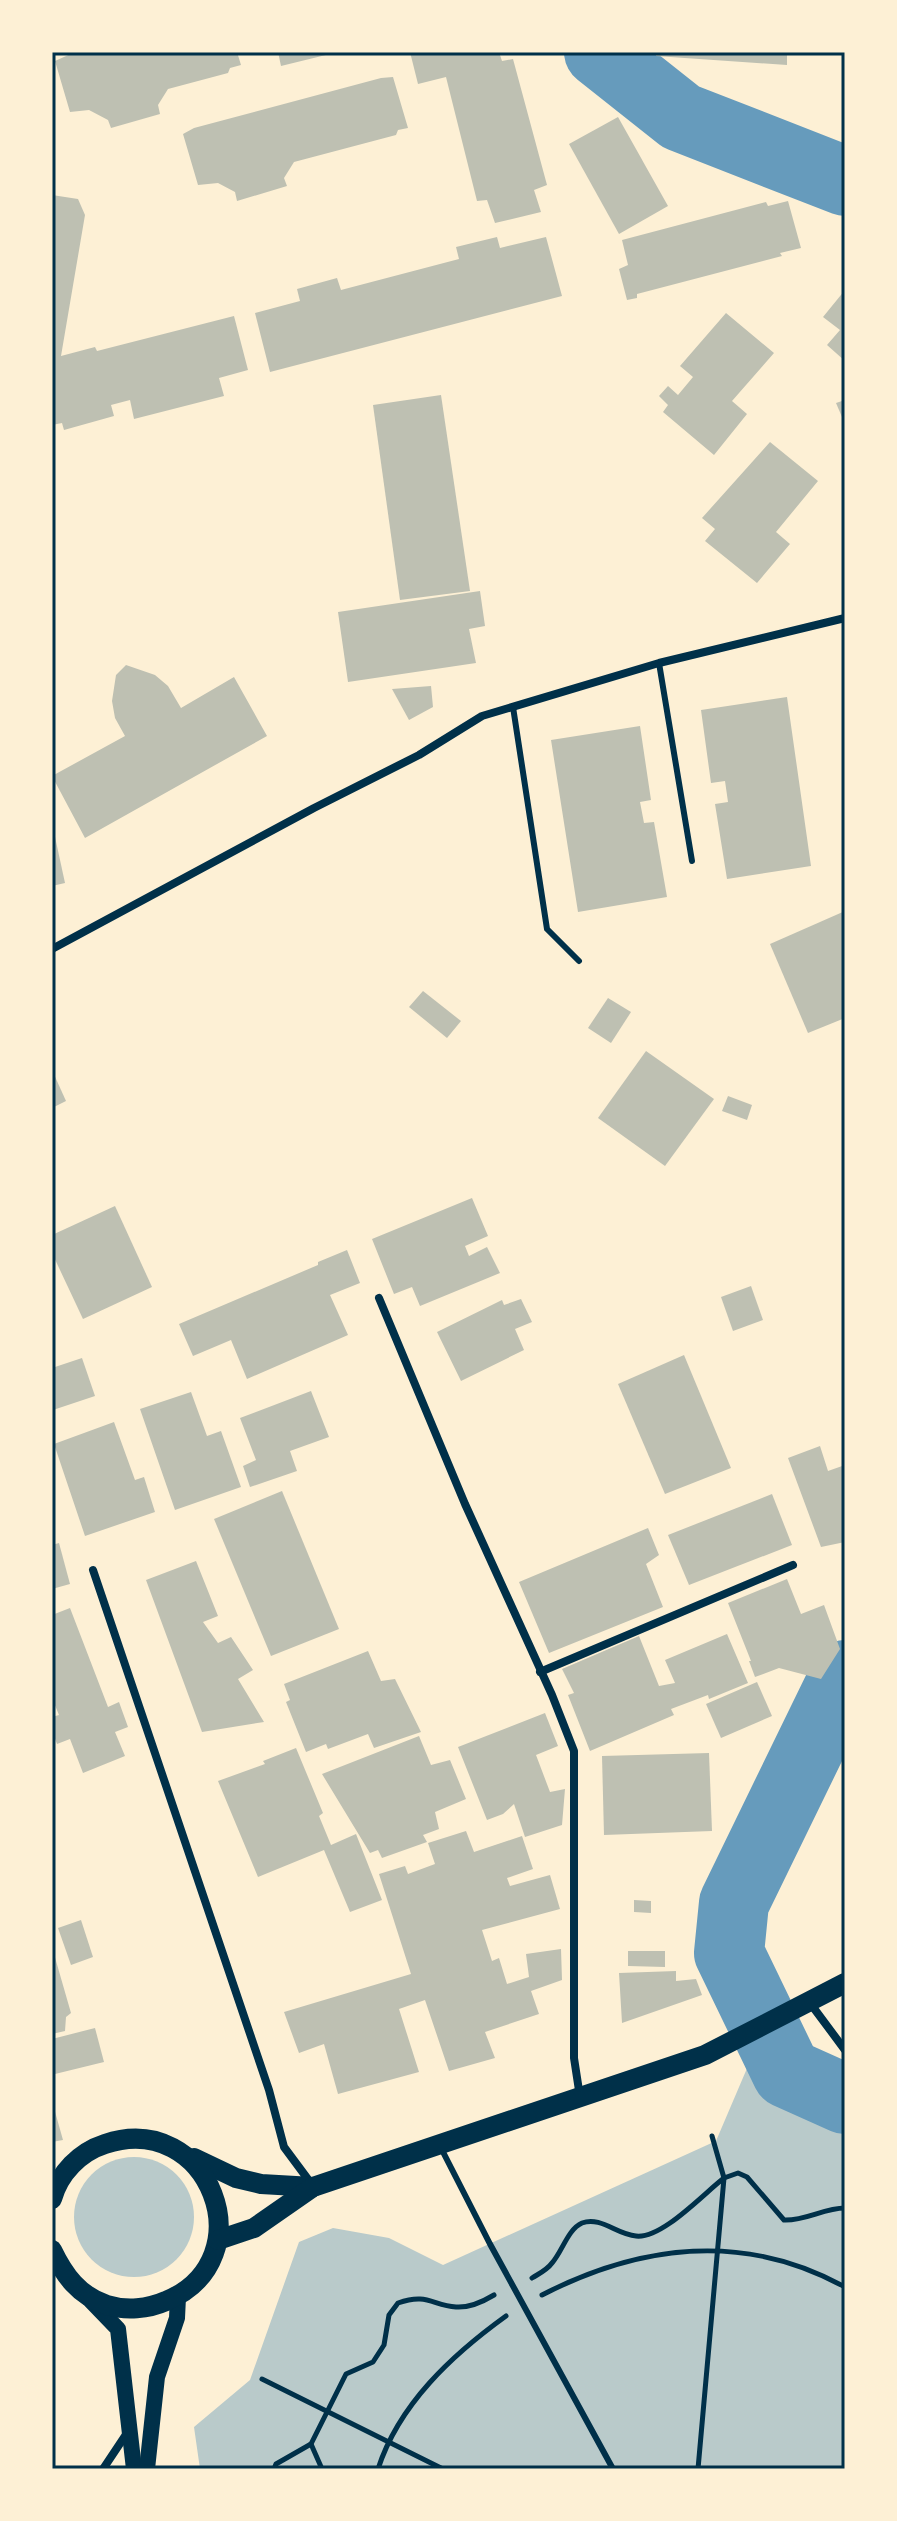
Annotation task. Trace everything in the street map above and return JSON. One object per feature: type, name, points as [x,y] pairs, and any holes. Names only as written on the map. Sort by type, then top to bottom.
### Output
[{"type":"main road","points":[[218,2240],[254,2228],[313,2187],[705,2055],[845,1983]]},
{"type":"main road","points":[[52,2178],[106,2144],[138,2138],[160,2142],[236,2178],[261,2184],[313,2187]]},
{"type":"main road","points":[[85,2294],[107,2305],[131,2309],[155,2306],[178,2297],[196,2282],[210,2262],[218,2240],[220,2219],[212,2190],[196,2165],[180,2152]]},
{"type":"main road","points":[[52,2199],[64,2173],[78,2159]]},
{"type":"main road","points":[[55,2260],[71,2283],[118,2329],[134,2469]]},
{"type":"main road","points":[[147,2469],[157,2377],[177,2318],[178,2297]]},
{"type":"street","points":[[52,949],[419,755],[482,716],[659,663],[845,618]]},
{"type":"street","points":[[379,1298],[465,1504],[574,1751],[574,2058],[580,2097]]},
{"type":"street","points":[[540,1672],[793,1565]]},
{"type":"street","points":[[93,1570],[269,2090],[284,2147],[313,2187]]},
{"type":"street","points":[[806,2004],[845,2050]]},
{"type":"street","points":[[103,2469],[130,2429]]},
{"type":"lane","points":[[659,663],[692,861]]},
{"type":"lane","points":[[513,707],[547,929],[579,961]]},
{"type":"lane","points":[[439,2145],[613,2469]]},
{"type":"path","points":[[698,2469],[724,2178],[712,2136]]},
{"type":"path","points":[[274,2469],[276,2464],[311,2444],[346,2374],[373,2362],[384,2345],[389,2315],[398,2303],[427,2298],[455,2307],[468,2306],[545,2271],[572,2232],[583,2223],[595,2221],[634,2237],[645,2236],[678,2216],[724,2178],[738,2173],[747,2177],[784,2220],[796,2221],[809,2215],[845,2208]]},
{"type":"path","points":[[378,2469],[403,2417],[448,2363],[477,2337],[524,2305],[610,2265],[659,2254],[717,2249],[757,2254],[796,2264],[845,2287]]},
{"type":"path","points":[[262,2379],[443,2469]]},
{"type":"path","points":[[311,2444],[322,2469]]},
{"type":"shaded area","points":[[748,2066],[845,2114],[845,2469],[200,2469],[194,2427],[250,2380],[299,2242],[333,2228],[389,2238],[443,2265],[716,2141]]},
{"type":"shaded area","points":[[134,2157],[157,2161],[177,2174],[190,2194],[194,2217],[190,2240],[177,2260],[157,2273],[134,2277],[111,2273],[91,2260],[78,2240],[74,2217],[78,2194],[91,2174],[111,2161]]},
{"type":"building","points":[[75,52],[237,52],[241,65],[230,68],[228,73],[168,89],[158,105],[160,114],[111,128],[108,120],[89,110],[70,112],[55,61]]},
{"type":"building","points":[[278,52],[334,52],[334,53],[281,66]]},
{"type":"building","points":[[410,52],[499,52],[502,61],[513,59],[547,185],[534,190],[541,212],[495,223],[487,200],[477,201],[446,77],[418,84]]},
{"type":"building","points":[[656,52],[787,52],[787,65],[656,56]]},
{"type":"building","points":[[393,77],[408,128],[398,130],[396,135],[294,162],[284,178],[287,186],[237,201],[235,192],[218,183],[198,185],[183,134],[194,128]]},
{"type":"building","points":[[618,117],[668,206],[619,234],[569,144]]},
{"type":"building","points":[[52,195],[78,199],[85,215],[61,356],[95,347],[97,351],[234,316],[248,370],[219,378],[224,396],[134,419],[130,400],[111,405],[114,416],[64,430],[62,423],[52,425]]},
{"type":"building","points":[[788,201],[801,248],[780,253],[782,256],[637,294],[637,298],[627,300],[619,269],[628,265],[622,240],[766,202],[768,206]]},
{"type":"building","points":[[497,237],[500,248],[546,237],[562,296],[270,372],[255,313],[300,301],[297,289],[337,278],[341,290],[459,259],[456,247]]},
{"type":"building","points":[[845,290],[845,361],[827,345],[840,330],[823,317]]},
{"type":"building","points":[[726,313],[774,353],[732,401],[747,414],[714,455],[663,412],[668,405],[659,396],[668,386],[678,395],[693,377],[680,366]]},
{"type":"building","points":[[441,395],[470,591],[400,600],[373,405]]},
{"type":"building","points":[[845,400],[845,424],[836,403]]},
{"type":"building","points":[[770,442],[818,481],[776,532],[790,544],[757,583],[705,541],[715,529],[702,518]]},
{"type":"building","points":[[480,591],[485,626],[469,629],[476,663],[348,682],[338,612]]},
{"type":"building","points":[[126,665],[155,675],[168,686],[181,708],[234,677],[267,736],[85,838],[52,776],[125,736],[115,718],[112,701],[116,675]]},
{"type":"building","points":[[431,686],[433,707],[409,720],[392,689]]},
{"type":"building","points":[[787,697],[811,866],[727,879],[715,804],[728,802],[725,781],[711,783],[701,710]]},
{"type":"building","points":[[640,726],[651,800],[640,802],[644,823],[654,822],[667,897],[578,912],[551,740]]},
{"type":"building","points":[[52,823],[65,883],[52,886]]},
{"type":"building","points":[[845,911],[845,1018],[808,1033],[770,944]]},
{"type":"building","points":[[423,991],[461,1021],[447,1038],[409,1007]]},
{"type":"building","points":[[608,998],[631,1012],[611,1043],[588,1028]]},
{"type":"building","points":[[646,1051],[714,1099],[665,1166],[598,1118]]},
{"type":"building","points":[[52,1070],[66,1101],[52,1108]]},
{"type":"building","points":[[728,1096],[752,1105],[747,1120],[722,1111]]},
{"type":"building","points":[[472,1198],[488,1236],[465,1246],[469,1256],[487,1247],[500,1273],[420,1306],[412,1287],[394,1294],[372,1239]]},
{"type":"building","points":[[115,1206],[152,1287],[83,1319],[52,1253],[52,1235]]},
{"type":"building","points":[[347,1250],[360,1283],[330,1295],[348,1335],[247,1379],[231,1340],[193,1356],[179,1324]]},
{"type":"building","points":[[751,1286],[763,1320],[733,1331],[721,1297]]},
{"type":"building","points":[[521,1299],[532,1322],[515,1329],[524,1350],[461,1381],[437,1332],[502,1300],[504,1305]]},
{"type":"building","points":[[684,1355],[731,1468],[665,1494],[618,1384]]},
{"type":"building","points":[[82,1358],[95,1396],[53,1410],[52,1368]]},
{"type":"building","points":[[311,1391],[329,1437],[290,1451],[297,1471],[250,1487],[243,1466],[256,1460],[240,1418]]},
{"type":"building","points":[[191,1392],[207,1436],[221,1431],[241,1487],[175,1510],[140,1409]]},
{"type":"building","points":[[114,1422],[135,1480],[144,1477],[155,1512],[85,1536],[54,1444]]},
{"type":"building","points":[[820,1446],[828,1471],[845,1465],[845,1542],[821,1547],[788,1458]]},
{"type":"building","points":[[282,1491],[339,1629],[271,1656],[214,1519]]},
{"type":"building","points":[[772,1494],[792,1545],[689,1585],[668,1535]]},
{"type":"building","points":[[648,1528],[659,1555],[646,1564],[663,1607],[549,1653],[519,1582]]},
{"type":"building","points":[[59,1543],[70,1584],[52,1589],[52,1545]]},
{"type":"building","points":[[196,1561],[218,1616],[203,1622],[218,1643],[231,1637],[253,1670],[238,1679],[264,1722],[202,1732],[146,1580]]},
{"type":"building","points":[[787,1579],[801,1614],[824,1605],[840,1649],[821,1679],[779,1668],[755,1677],[728,1603]]},
{"type":"building","points":[[70,1608],[108,1707],[119,1702],[128,1727],[115,1732],[125,1756],[83,1773],[70,1739],[57,1744],[52,1731],[52,1717],[59,1715],[52,1698],[52,1615]]},
{"type":"building","points":[[727,1634],[748,1683],[709,1699],[708,1695],[671,1709],[674,1715],[590,1751],[568,1695],[574,1693],[562,1669],[639,1636],[659,1686],[675,1683],[665,1660]]},
{"type":"building","points":[[368,1651],[381,1681],[395,1679],[421,1732],[374,1748],[368,1734],[328,1749],[326,1744],[306,1752],[286,1702],[290,1700],[284,1684]]},
{"type":"building","points":[[757,1682],[772,1716],[721,1738],[706,1704]]},
{"type":"building","points":[[545,1713],[558,1746],[536,1755],[550,1792],[565,1789],[562,1825],[525,1837],[514,1804],[503,1814],[487,1820],[458,1747]]},
{"type":"building","points":[[419,1736],[431,1765],[450,1760],[466,1799],[435,1812],[439,1829],[423,1835],[427,1842],[382,1858],[378,1850],[370,1853],[322,1774]]},
{"type":"building","points":[[296,1748],[323,1813],[319,1816],[331,1845],[356,1834],[382,1900],[350,1912],[324,1850],[258,1877],[218,1781],[265,1764],[263,1761]]},
{"type":"building","points":[[709,1753],[712,1831],[604,1835],[602,1756]]},
{"type":"building","points":[[466,1831],[474,1852],[522,1836],[533,1869],[507,1878],[510,1886],[550,1875],[560,1909],[482,1930],[492,1961],[499,1958],[507,1984],[529,1977],[526,1954],[561,1949],[562,1980],[531,1991],[539,2014],[485,2032],[495,2058],[449,2071],[425,2000],[399,2009],[419,2072],[338,2094],[324,2044],[299,2053],[284,2012],[411,1974],[379,1874],[405,1866],[408,1874],[435,1864],[428,1843]]},
{"type":"building","points":[[634,1900],[651,1901],[651,1913],[634,1912]]},
{"type":"building","points":[[81,1920],[93,1957],[71,1965],[58,1928]]},
{"type":"building","points":[[52,1947],[71,2013],[66,2017],[65,2031],[52,2034]]},
{"type":"building","points":[[628,1951],[665,1951],[665,1967],[628,1966]]},
{"type":"building","points":[[676,1971],[676,1981],[696,1979],[702,1995],[622,2023],[619,1973]]},
{"type":"building","points":[[95,2028],[104,2062],[55,2074],[52,2039]]},
{"type":"building","points":[[52,2101],[63,2140],[52,2142]]},
{"type":"waterway","points":[[599,52],[681,117],[845,181]]},
{"type":"waterway","points":[[845,1675],[734,1903],[729,1953],[787,2073],[845,2099]]}]
